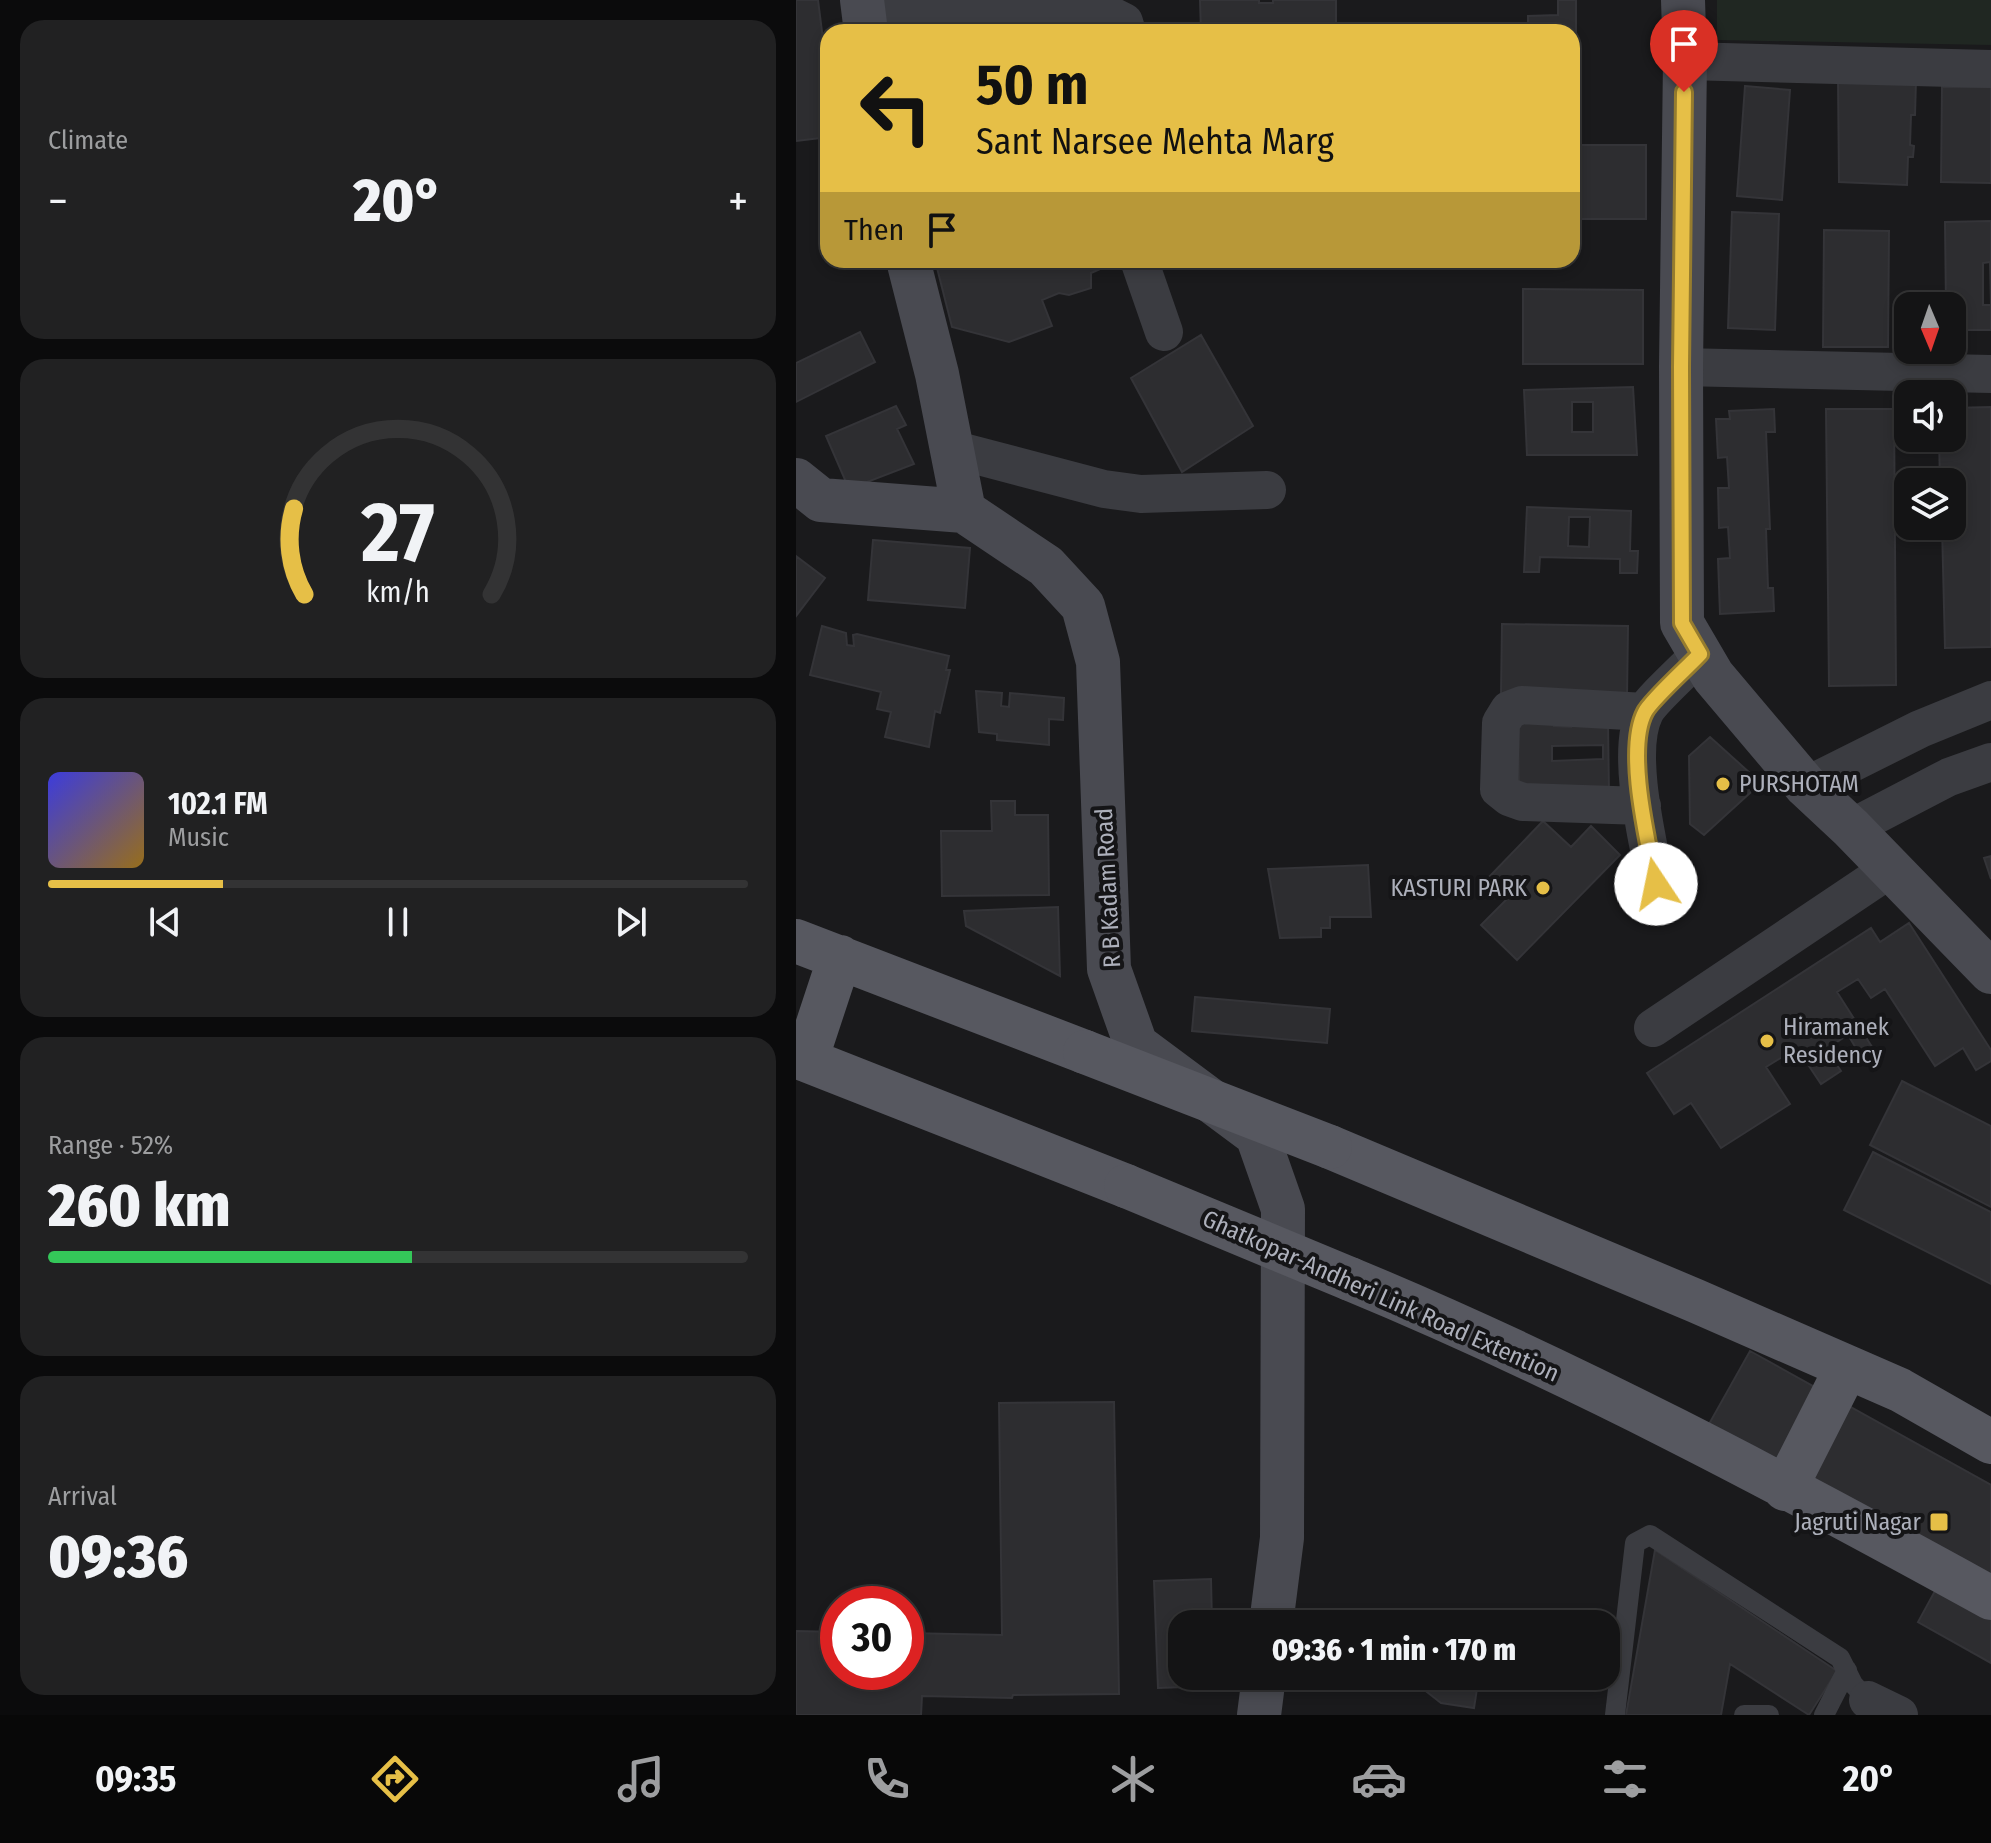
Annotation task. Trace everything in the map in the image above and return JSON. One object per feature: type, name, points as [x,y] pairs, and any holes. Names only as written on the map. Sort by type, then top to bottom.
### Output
[{"type":"main road","points":[[796,941],[1330,1147],[1900,1390],[1991,1442]]},
{"type":"main road","points":[[801,1058],[840,957]]},
{"type":"main road","name":"Ghatkopar-Andheri Link Road Extention","points":[[801,1058],[1126,1186],[1471,1330],[1628,1406],[1991,1598]]},
{"type":"main road","points":[[1785,1489],[1847,1367]]},
{"type":"street","points":[[1683,0],[1682,623],[1713,676],[1806,786],[1991,972]]},
{"type":"street","points":[[863,16],[889,12],[1112,16],[1125,24]]},
{"type":"street","points":[[1685,61],[1991,69]]},
{"type":"street","points":[[910,268],[937,374],[964,511]]},
{"type":"street","points":[[1142,268],[1164,332]]},
{"type":"street","points":[[1681,367],[1991,374]]},
{"type":"street","points":[[952,449],[1104,489],[1141,494],[1267,490]]},
{"type":"street","name":"R B Kadam Road","points":[[796,480],[821,500],[964,511],[1046,566],[1083,606],[1098,662],[1109,969],[1136,1045],[1257,1135],[1283,1209],[1282,1538],[1273,1610]]},
{"type":"street","points":[[1656,884],[1642,806],[1637,748],[1645,712],[1700,654]]},
{"type":"street","points":[[1806,786],[1920,729],[1991,700]]},
{"type":"street","points":[[1642,806],[1523,802],[1509,797],[1499,789],[1500,736],[1501,723],[1509,710],[1522,705],[1645,712]]},
{"type":"street","points":[[1851,828],[1949,777],[1991,762]]},
{"type":"street","points":[[1653,1028],[1890,869]]},
{"type":"street","points":[[1259,1715],[1262,1690]]},
{"type":"lane","points":[[1615,1715],[1635,1543],[1650,1535],[1840,1658],[1871,1695],[1824,1715]]},
{"type":"lane","points":[[1744,1715],[1769,1715]]},
{"type":"shaded area","points":[[1717,0],[1991,0],[1991,45],[1717,40]]},
{"type":"building","points":[[796,0],[818,0],[821,24],[820,138],[796,141]]},
{"type":"building","points":[[1200,0],[1259,0],[1259,3],[1273,3],[1273,0],[1336,0],[1336,24],[1201,24]]},
{"type":"building","points":[[1558,0],[1576,0],[1576,24],[1528,24],[1528,16],[1558,15]]},
{"type":"building","points":[[1838,78],[1916,80],[1910,145],[1914,146],[1913,157],[1908,157],[1907,185],[1839,182]]},
{"type":"building","points":[[1745,86],[1790,90],[1782,200],[1737,196]]},
{"type":"building","points":[[1942,87],[1991,87],[1991,183],[1941,182]]},
{"type":"building","points":[[1580,145],[1646,145],[1646,219],[1580,219]]},
{"type":"building","points":[[1732,212],[1779,214],[1775,330],[1728,328]]},
{"type":"building","points":[[1991,221],[1991,305],[1991,330],[1966,330],[1966,292],[1946,292],[1945,222]],"holes":[[[1990,262],[1991,305],[1983,305],[1983,263]]]},
{"type":"building","points":[[1824,230],[1889,231],[1888,347],[1823,347]]},
{"type":"building","points":[[937,268],[1102,268],[1091,273],[1091,288],[1069,295],[1059,293],[1042,300],[1052,326],[1009,342],[952,327]]},
{"type":"building","points":[[1523,289],[1643,290],[1643,364],[1523,364]]},
{"type":"building","points":[[860,332],[875,362],[796,402],[796,363]]},
{"type":"building","points":[[1201,335],[1253,426],[1182,472],[1131,378]]},
{"type":"building","points":[[1633,387],[1637,455],[1527,455],[1524,390]],"holes":[[[1572,402],[1593,402],[1593,432],[1572,432]]]},
{"type":"building","points":[[896,406],[906,425],[897,429],[914,464],[849,489],[826,436]]},
{"type":"building","points":[[1991,407],[1991,647],[1945,648],[1942,540],[1966,540],[1966,468],[1940,468],[1939,452],[1966,452],[1966,408]]},
{"type":"building","points":[[1774,409],[1775,432],[1766,432],[1770,529],[1766,529],[1768,588],[1773,588],[1774,611],[1720,614],[1718,559],[1730,558],[1728,527],[1719,528],[1718,488],[1729,488],[1727,457],[1718,458],[1716,419],[1730,419],[1729,411]]},
{"type":"building","points":[[1826,409],[1894,409],[1896,685],[1829,686]]},
{"type":"building","points":[[1527,507],[1631,511],[1630,551],[1638,551],[1637,573],[1620,573],[1620,559],[1540,557],[1539,572],[1524,572]],"holes":[[[1569,517],[1590,517],[1589,547],[1568,546]]]},
{"type":"building","points":[[873,540],[970,548],[965,608],[868,600]]},
{"type":"building","points":[[796,556],[825,578],[796,616]]},
{"type":"building","points":[[1502,624],[1628,626],[1627,697],[1501,695]]},
{"type":"building","points":[[822,626],[846,633],[847,645],[854,646],[853,635],[857,634],[949,656],[946,670],[950,670],[940,713],[935,711],[929,747],[885,737],[891,712],[877,709],[881,692],[810,675]]},
{"type":"building","points":[[976,691],[1002,693],[1001,706],[1009,707],[1010,693],[1064,698],[1063,720],[1049,719],[1049,745],[997,740],[997,734],[979,732]]},
{"type":"building","points":[[1518,718],[1554,719],[1554,726],[1571,727],[1571,721],[1608,721],[1609,796],[1519,795]],"holes":[[[1603,745],[1603,759],[1552,761],[1552,746]]]},
{"type":"building","name":"PURSHOTAM","points":[[1710,737],[1761,783],[1704,835],[1690,824],[1689,756]]},
{"type":"building","points":[[991,801],[1015,801],[1015,815],[1048,815],[1049,895],[942,896],[941,831],[992,831]]},
{"type":"building","name":"KASTURI PARK","points":[[1543,821],[1571,847],[1591,826],[1620,855],[1517,960],[1481,925],[1508,898],[1488,878]]},
{"type":"building","points":[[1991,856],[1991,879],[1984,858]]},
{"type":"building","points":[[1368,865],[1371,917],[1330,917],[1330,928],[1321,928],[1321,937],[1280,938],[1268,869]]},
{"type":"building","points":[[1058,907],[1060,976],[966,926],[964,911]]},
{"type":"building","name":"Hiramanek Residency","points":[[1909,923],[1991,1050],[1991,1061],[1976,1070],[1963,1048],[1935,1066],[1885,989],[1871,998],[1858,979],[1837,992],[1874,1050],[1862,1058],[1848,1035],[1826,1049],[1841,1071],[1821,1084],[1797,1048],[1766,1067],[1790,1104],[1721,1148],[1691,1103],[1674,1114],[1647,1073],[1871,928],[1880,942]]},
{"type":"building","points":[[1195,997],[1330,1009],[1327,1043],[1192,1031]]},
{"type":"building","points":[[1902,1081],[1991,1126],[1991,1207],[1870,1145]]},
{"type":"building","points":[[1873,1152],[1991,1212],[1991,1284],[1844,1210]]},
{"type":"building","name":"Jagruti Nagar","points":[[1750,1351],[1991,1485],[1991,1663],[1918,1622],[1953,1558],[1709,1424]]},
{"type":"building","points":[[1114,1402],[1119,1694],[1013,1695],[1012,1698],[922,1696],[921,1715],[796,1715],[796,1631],[820,1632],[820,1690],[924,1690],[924,1633],[1002,1635],[999,1403]]},
{"type":"building","points":[[1655,1550],[1837,1671],[1809,1715],[1730,1664],[1721,1715],[1626,1715]]},
{"type":"building","points":[[1211,1579],[1212,1610],[1168,1610],[1168,1688],[1158,1688],[1154,1581]]},
{"type":"building","points":[[1425,1690],[1477,1690],[1474,1708],[1441,1703]]},
{"type":"place","name":"PURSHOTAM","points":[[1723,784]]},
{"type":"place","name":"KASTURI PARK","points":[[1543,888]]},
{"type":"place","name":"Hiramanek Residency","points":[[1767,1041]]},
{"type":"place","name":"Jagruti Nagar","points":[[1939,1522]]},
{"type":"route","points":[[1656,884],[1639,792],[1637,748],[1645,712],[1700,654],[1682,623],[1684,92]]}]
